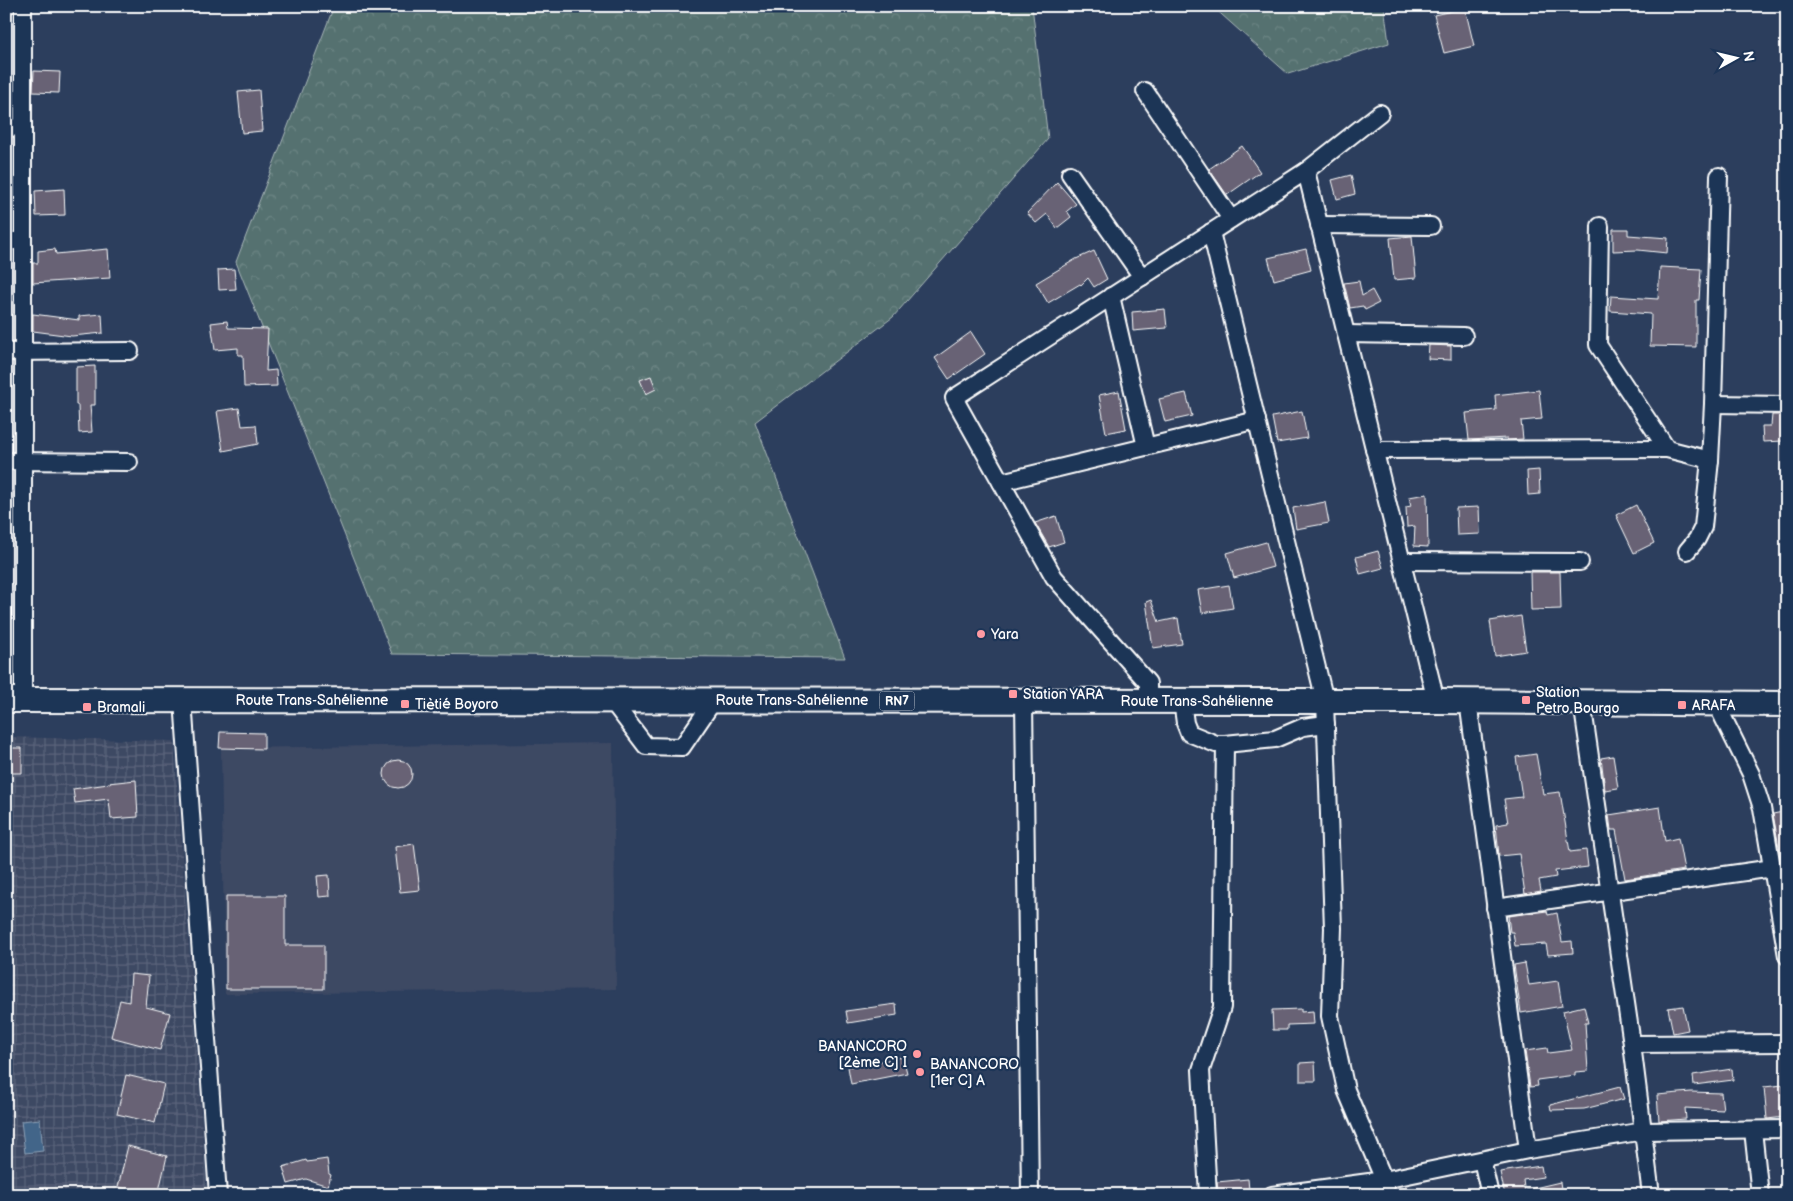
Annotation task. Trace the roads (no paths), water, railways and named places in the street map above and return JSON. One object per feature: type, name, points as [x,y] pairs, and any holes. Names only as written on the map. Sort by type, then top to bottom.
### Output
[{"type":"highway","name":"Route Trans-Sahélienne","points":[[14,700],[1182,700],[1326,712],[1436,701],[1787,704]]},
{"type":"street","points":[[14,700],[23,461],[14,352],[23,241],[23,6]]},
{"type":"street","points":[[1145,92],[1231,219]]},
{"type":"street","points":[[1148,701],[1148,683],[1054,577],[954,398],[1306,171],[1380,113]]},
{"type":"street","points":[[6,128],[23,127]]},
{"type":"street","points":[[1306,171],[1436,701]]},
{"type":"street","points":[[1070,174],[1142,277]]},
{"type":"street","points":[[1687,551],[1703,526],[1710,460],[1714,404],[1719,176]]},
{"type":"street","points":[[1319,225],[1431,226]]},
{"type":"street","points":[[1600,226],[1598,344],[1667,449]]},
{"type":"street","points":[[1211,232],[1326,712],[1333,928],[1330,1016],[1346,1090],[1385,1188]]},
{"type":"street","points":[[6,241],[23,241]]},
{"type":"street","points":[[1111,296],[1146,447]]},
{"type":"street","points":[[1346,334],[1464,336]]},
{"type":"street","points":[[14,352],[130,351]]},
{"type":"street","points":[[1714,404],[1787,405]]},
{"type":"street","points":[[1001,482],[1256,420]]},
{"type":"street","points":[[1374,450],[1667,449],[1710,460]]},
{"type":"street","points":[[6,460],[129,462]]},
{"type":"street","points":[[1402,561],[1580,562]]},
{"type":"street","points":[[183,700],[218,1195]]},
{"type":"street","points":[[612,700],[646,746],[682,747],[714,700]]},
{"type":"street","points":[[1182,700],[1185,723],[1190,733],[1216,744],[1275,739],[1303,727],[1326,712]]},
{"type":"street","points":[[1024,701],[1030,1195]]},
{"type":"street","points":[[1468,701],[1528,1150]]},
{"type":"street","points":[[1582,702],[1632,1044],[1651,1195]]},
{"type":"street","points":[[1716,703],[1751,774],[1762,808],[1787,956]]},
{"type":"street","points":[[1208,1195],[1201,1070],[1222,1007],[1225,744]]},
{"type":"street","points":[[1495,908],[1773,868]]},
{"type":"street","points":[[1632,1044],[1787,1044]]},
{"type":"street","points":[[1272,1195],[1385,1188],[1482,1160],[1528,1150],[1644,1131],[1787,1129]]},
{"type":"street","points":[[1752,1130],[1760,1195]]},
{"type":"street","points":[[1482,1160],[1490,1195]]},
{"type":"place","name":"Yara","points":[[981,634]]},
{"type":"place","name":"Station YARA","points":[[1013,694]]},
{"type":"place","name":"Station Petro Bourgo","points":[[1526,700]]},
{"type":"place","name":"Tiètié Boyoro","points":[[405,704]]},
{"type":"place","name":"ARAFA","points":[[1682,705]]},
{"type":"place","name":"Bramali","points":[[87,707]]},
{"type":"place","name":"BANANCORO [2ème C] I","points":[[917,1054]]},
{"type":"place","name":"BANANCORO [1er C] A","points":[[920,1072]]}]
